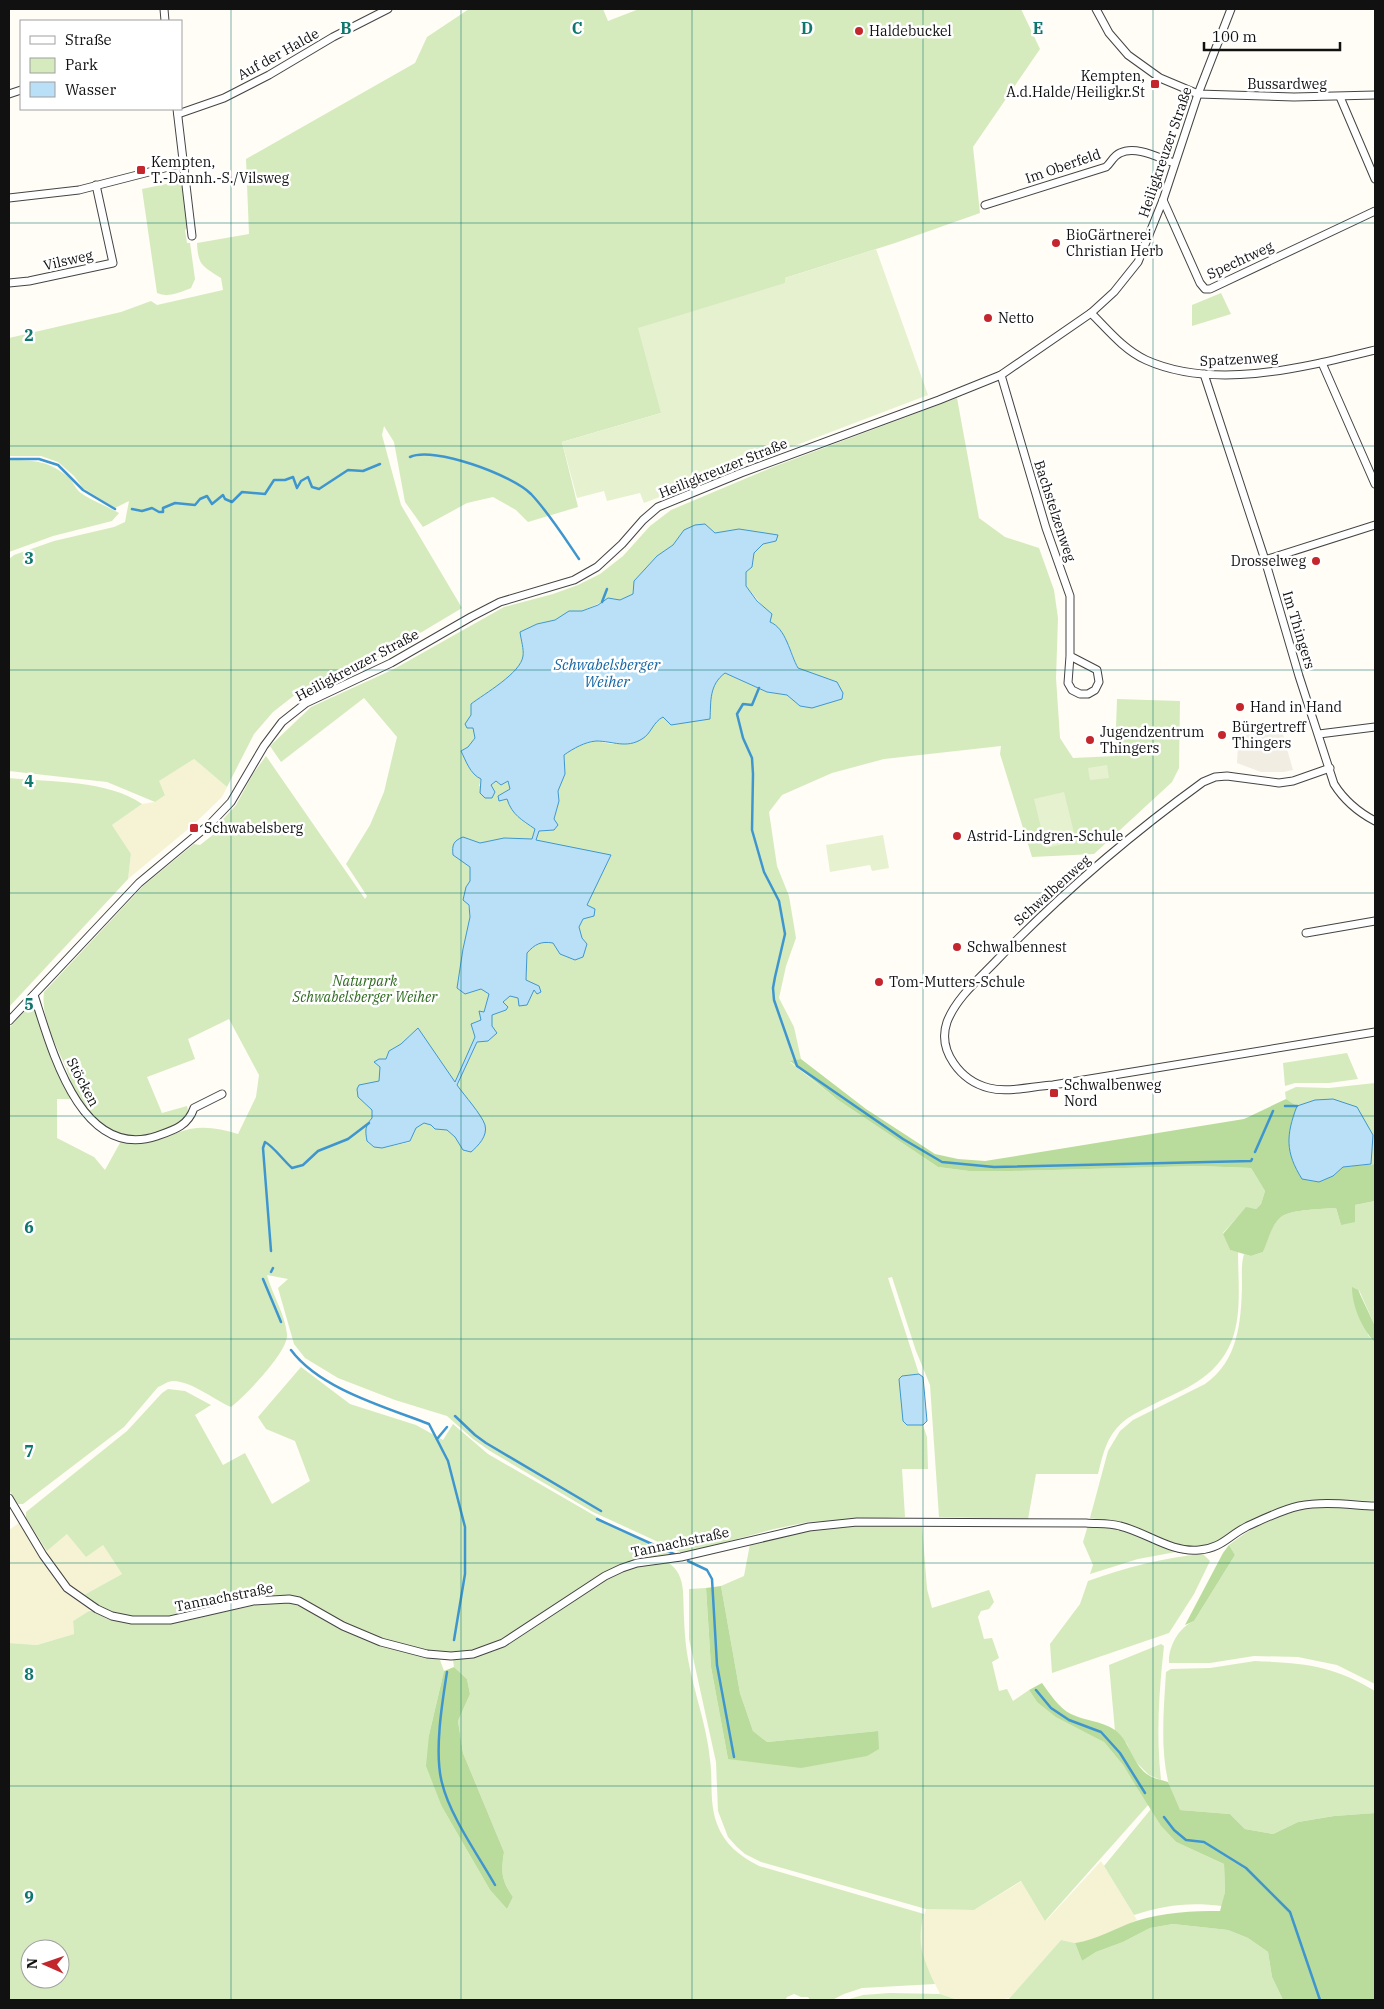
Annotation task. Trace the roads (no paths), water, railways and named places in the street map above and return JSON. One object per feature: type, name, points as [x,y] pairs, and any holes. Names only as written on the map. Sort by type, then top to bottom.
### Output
[{"type":"street","name":"Auf der Halde","points":[[177,112],[224,98],[388,9]]},
{"type":"street","points":[[1096,9],[1109,33],[1128,55],[1160,78],[1198,94]]},
{"type":"street","name":"Heiligkreuzer Straße","points":[[9,1021],[139,883],[211,824],[232,802],[264,746],[282,722],[306,703],[391,664],[500,602],[574,580],[597,567],[658,507],[759,466],[939,400],[1001,375],[1091,313],[1114,292],[1138,262],[1163,200],[1198,94],[1231,9]]},
{"type":"street","name":"Bussardweg","points":[[1198,94],[1340,97],[1375,95]]},
{"type":"street","points":[[1340,97],[1375,179]]},
{"type":"street","points":[[177,112],[192,236]]},
{"type":"street","name":"Im Oberfeld","points":[[985,205],[1106,167],[1115,156],[1122,152],[1138,151],[1174,163]]},
{"type":"street","points":[[9,198],[79,190],[184,164]]},
{"type":"street","name":"Vilsweg","points":[[9,283],[29,281],[113,263],[96,185]]},
{"type":"street","name":"Spechtweg","points":[[1163,200],[1200,283],[1205,288],[1210,289],[1375,211]]},
{"type":"street","name":"Spatzenweg","points":[[1091,313],[1124,345],[1146,360],[1194,374],[1242,374],[1322,363],[1375,350]]},
{"type":"street","points":[[1322,363],[1375,484]]},
{"type":"street","name":"Im Thingers","points":[[1204,374],[1265,560],[1334,784],[1351,805],[1375,821]]},
{"type":"street","name":"Bachstelzenweg","points":[[1001,375],[1046,528],[1070,596],[1068,683],[1072,690],[1077,693],[1088,694],[1094,690],[1099,682],[1097,670],[1087,663],[1070,656]]},
{"type":"street","points":[[1265,560],[1375,525]]},
{"type":"street","points":[[1319,734],[1375,727]]},
{"type":"street","name":"Schwalbenweg","points":[[1330,768],[1293,781],[1279,783],[1227,776],[1215,777],[1204,782],[1089,873],[1034,921],[974,984],[956,1006],[945,1029],[946,1042],[951,1062],[962,1074],[988,1088],[1002,1089],[1053,1085],[1375,1032]]},
{"type":"street","points":[[1306,933],[1375,921]]},
{"type":"street","name":"Stöcken","points":[[34,995],[50,1043],[71,1090],[86,1115],[117,1137],[131,1140],[153,1137],[182,1126],[191,1118],[194,1108],[222,1094]]},
{"type":"street","name":"Tannachstraße","points":[[9,1498],[43,1555],[67,1588],[97,1609],[112,1616],[132,1620],[170,1620],[253,1601],[289,1599],[299,1602],[343,1626],[381,1642],[427,1654],[451,1656],[473,1654],[503,1643],[605,1576],[622,1568],[637,1563],[681,1557],[809,1527],[857,1522],[1086,1523],[1120,1526],[1169,1545],[1186,1550],[1199,1550],[1220,1545],[1244,1528],[1299,1506],[1320,1504],[1375,1506]]},
{"type":"water","name":"Schwabelsberger Weiher","points":[[705,524],[715,533],[739,529],[778,535],[776,541],[763,544],[754,553],[752,567],[746,572],[746,586],[757,601],[772,614],[770,622],[784,636],[798,668],[837,682],[843,693],[842,699],[812,708],[800,706],[787,695],[767,692],[725,673],[713,688],[710,719],[671,725],[663,717],[645,737],[636,742],[619,744],[596,741],[580,746],[564,755],[565,774],[558,791],[559,801],[554,819],[558,825],[554,830],[539,831],[536,840],[611,855],[587,905],[595,909],[594,916],[583,919],[579,927],[582,938],[587,944],[583,957],[575,960],[560,954],[553,943],[549,942],[538,944],[527,953],[526,980],[539,986],[541,992],[537,994],[534,990],[527,1005],[519,1006],[518,998],[510,996],[503,1002],[508,1007],[506,1010],[492,1015],[492,1026],[497,1033],[488,1041],[477,1042],[457,1085],[485,1125],[484,1137],[474,1150],[471,1152],[463,1150],[455,1137],[447,1130],[435,1129],[431,1125],[424,1123],[416,1128],[410,1141],[382,1148],[374,1147],[367,1141],[366,1134],[366,1128],[372,1118],[372,1110],[358,1097],[357,1089],[359,1085],[379,1081],[380,1067],[374,1062],[379,1059],[386,1059],[389,1051],[401,1044],[418,1028],[455,1082],[475,1037],[471,1024],[481,1020],[479,1011],[484,1012],[489,994],[481,989],[465,994],[457,988],[470,917],[469,905],[463,900],[466,887],[470,881],[470,867],[453,855],[454,844],[463,837],[480,843],[504,838],[532,839],[535,829],[515,813],[507,799],[499,801],[498,796],[510,789],[508,781],[501,785],[496,781],[491,785],[495,792],[492,798],[485,798],[480,793],[481,779],[471,771],[461,751],[468,747],[475,738],[473,728],[467,728],[465,724],[471,715],[471,704],[509,676],[521,663],[523,647],[520,632],[537,624],[555,620],[569,611],[582,611],[598,605],[608,598],[620,600],[633,594],[634,581],[657,556],[673,545],[684,530],[695,525]]},
{"type":"water","points":[[1333,1099],[1357,1107],[1373,1135],[1371,1164],[1343,1167],[1333,1176],[1319,1182],[1302,1179],[1292,1160],[1289,1143],[1289,1135],[1297,1106],[1315,1100]]},
{"type":"water","points":[[919,1374],[923,1377],[927,1421],[923,1425],[907,1425],[903,1421],[899,1379],[902,1376]]},
{"type":"waterway","points":[[410,457],[436,455],[454,459],[491,471],[521,487],[531,494],[544,509],[579,559]]},
{"type":"waterway","points":[[9,459],[39,459],[58,465],[83,490],[115,509]]},
{"type":"waterway","points":[[132,509],[142,511],[152,508],[163,512],[163,508],[175,503],[195,505],[200,499],[207,496],[212,504],[223,495],[225,499],[232,502],[242,492],[265,494],[274,480],[285,480],[293,477],[297,488],[301,481],[308,477],[312,487],[319,489],[348,470],[363,471],[380,464]]},
{"type":"waterway","points":[[602,602],[607,589]]},
{"type":"waterway","points":[[759,688],[752,705],[743,704],[737,714],[743,738],[752,758],[752,830],[764,872],[779,901],[785,934],[773,988],[774,1000],[797,1066],[903,1139],[942,1162],[994,1167],[1251,1161],[1252,1159]]},
{"type":"waterway","points":[[1285,1106],[1297,1106]]},
{"type":"waterway","points":[[1255,1152],[1273,1111]]},
{"type":"waterway","points":[[271,1251],[263,1148],[265,1142],[292,1168],[303,1165],[318,1151],[348,1139],[369,1123]]},
{"type":"waterway","points":[[271,1272],[273,1268]]},
{"type":"waterway","points":[[263,1279],[281,1322]]},
{"type":"waterway","points":[[291,1350],[303,1364],[336,1386],[354,1395],[429,1424],[448,1461],[465,1527],[465,1574],[454,1640]]},
{"type":"waterway","points":[[455,1416],[486,1443],[601,1511]]},
{"type":"waterway","points":[[437,1439],[447,1427]]},
{"type":"waterway","points":[[597,1519],[674,1554]]},
{"type":"waterway","points":[[688,1561],[707,1570],[712,1579],[717,1665],[734,1757]]},
{"type":"waterway","points":[[447,1672],[439,1743],[442,1783],[451,1809],[495,1885]]},
{"type":"waterway","points":[[1036,1690],[1051,1708],[1069,1720],[1101,1732],[1120,1753],[1145,1793]]},
{"type":"waterway","points":[[1164,1817],[1174,1830],[1186,1840],[1204,1842],[1246,1868],[1290,1912],[1320,2000]]},
{"type":"place","name":"Haldebuckel","points":[[859,31]]},
{"type":"place","name":"Kempten, A.d.Halde/Heiligkr.St","points":[[1155,84]]},
{"type":"place","name":"Kempten, T.-Dannh.-S./Vilsweg","points":[[141,170]]},
{"type":"place","name":"BioGärtnerei Christian Herb","points":[[1056,243]]},
{"type":"place","name":"Netto","points":[[988,318]]},
{"type":"place","name":"Drosselweg","points":[[1316,561]]},
{"type":"place","name":"Hand in Hand","points":[[1240,707]]},
{"type":"place","name":"Bürgertreff Thingers","points":[[1222,735]]},
{"type":"place","name":"Jugendzentrum Thingers","points":[[1090,740]]},
{"type":"place","name":"Schwabelsberg","points":[[194,828]]},
{"type":"place","name":"Astrid-Lindgren-Schule","points":[[957,836]]},
{"type":"place","name":"Schwalbennest","points":[[957,947]]},
{"type":"place","name":"Tom-Mutters-Schule","points":[[879,982]]},
{"type":"place","name":"Schwalbenweg Nord","points":[[1054,1093]]},
{"type":"park label","name":"Naturpark Schwabelsberger Weiher","points":[[365,990]]}]
